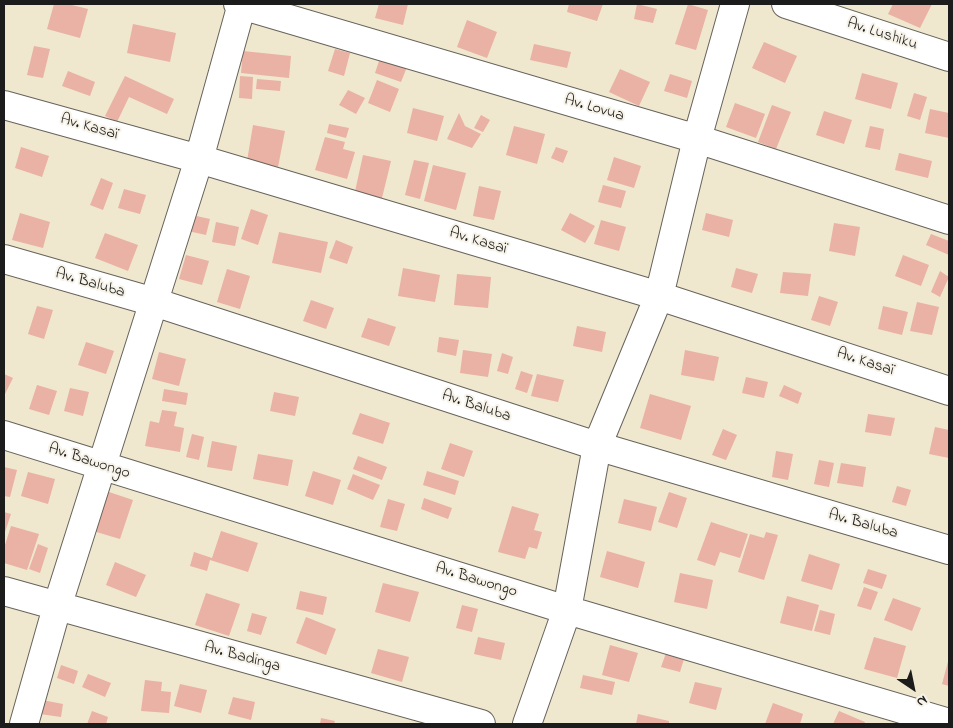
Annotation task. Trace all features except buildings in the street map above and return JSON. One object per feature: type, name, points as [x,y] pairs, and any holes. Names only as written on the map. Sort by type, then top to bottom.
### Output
[{"type":"street","points":[[24,724],[57,607],[199,159],[240,4]]},
{"type":"street","name":"Av. Lovua","points":[[240,4],[697,139],[949,220]]},
{"type":"street","points":[[527,724],[567,610],[597,446],[659,296],[697,139],[735,4]]},
{"type":"street","name":"Av. Lushiku","points":[[786,4],[949,57]]},
{"type":"street","name":"Av. Kasaï","points":[[4,104],[199,159],[659,296],[949,390]]},
{"type":"street","name":"Av. Baluba","points":[[4,259],[154,302],[597,446],[949,550]]},
{"type":"street","name":"Av. Bawongo","points":[[4,434],[567,610],[949,723]]},
{"type":"street","name":"Av. Badinga","points":[[4,591],[481,724]]}]
